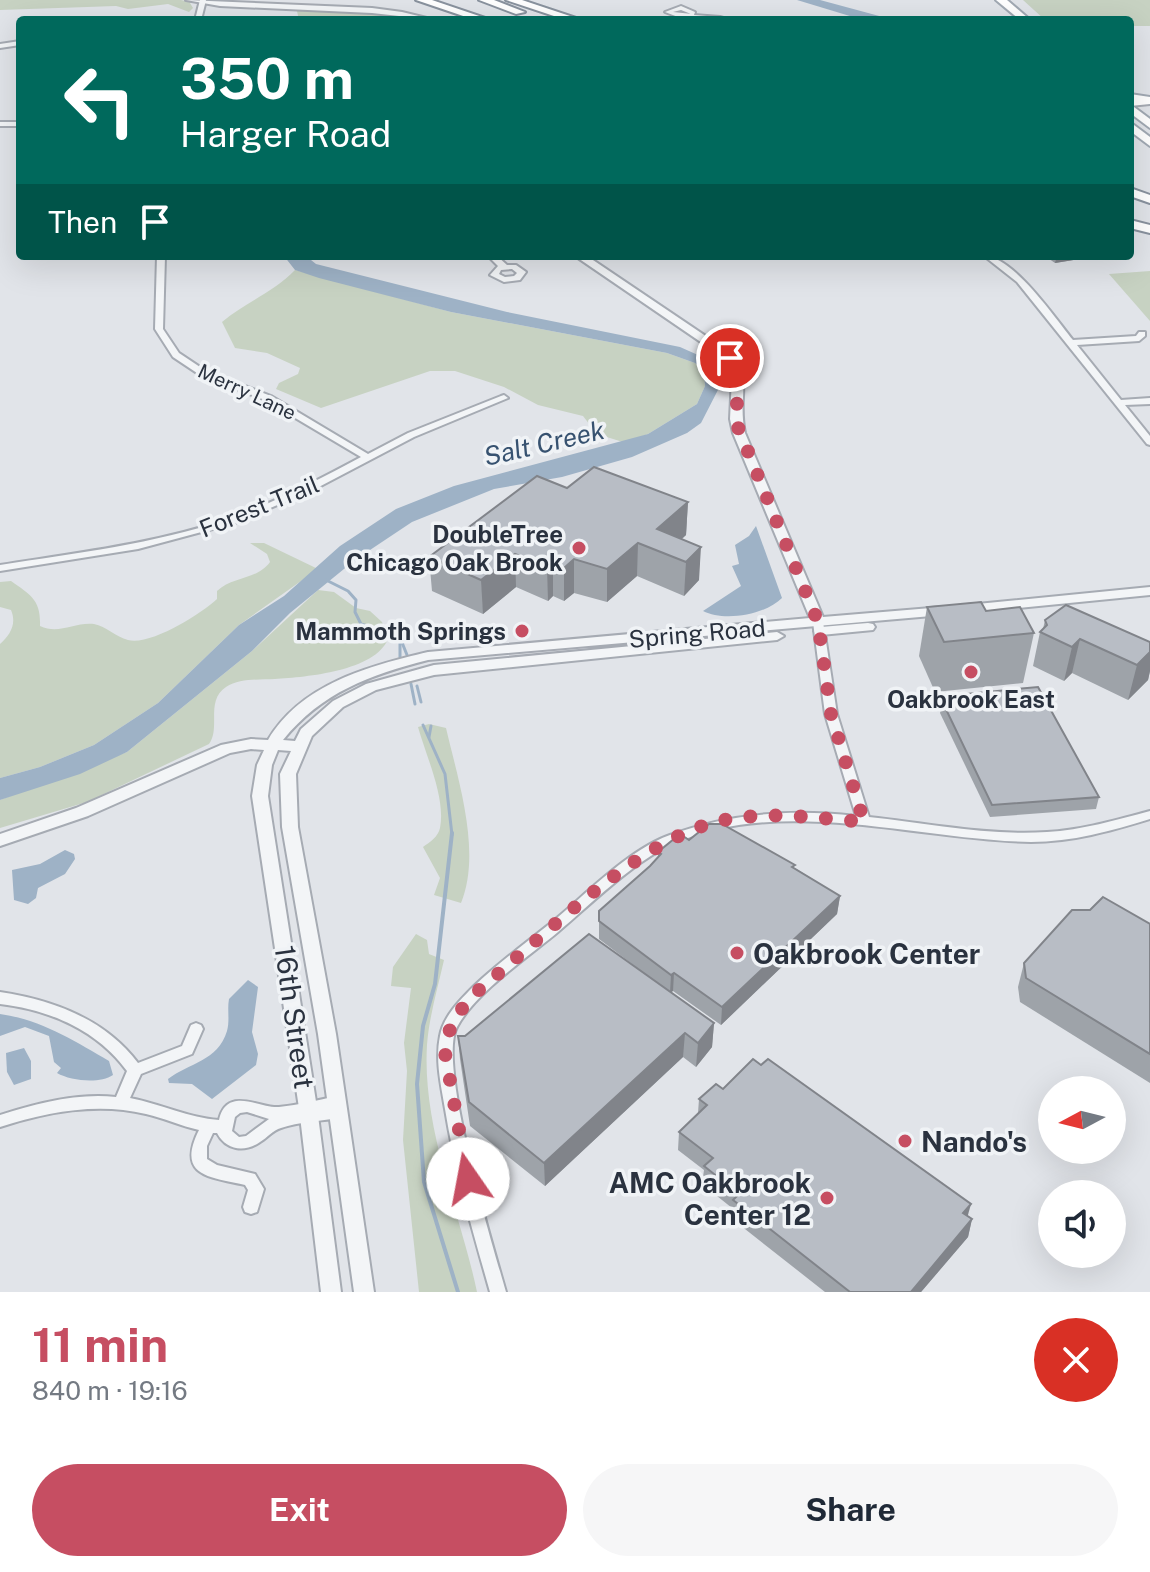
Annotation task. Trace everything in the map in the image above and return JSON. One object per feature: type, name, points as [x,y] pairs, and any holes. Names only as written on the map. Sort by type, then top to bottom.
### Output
[{"type":"highway","points":[[421,0],[473,16]]},
{"type":"highway","points":[[450,0],[500,16]]},
{"type":"highway","points":[[511,0],[543,11]]},
{"type":"highway","points":[[522,0],[543,11]]},
{"type":"highway","points":[[486,1],[526,13],[543,11]]},
{"type":"main road","points":[[1003,0],[1021,16]]},
{"type":"main road","points":[[1134,108],[1150,125]]},
{"type":"main road","points":[[1134,129],[1150,143]]},
{"type":"street","points":[[190,0],[382,8],[415,16]]},
{"type":"street","points":[[693,13],[708,16]]},
{"type":"street","name":"Merry Lane","points":[[161,260],[159,329],[176,355],[203,373],[268,398],[367,457]]},
{"type":"street","points":[[496,260],[504,267]]},
{"type":"street","points":[[586,260],[715,347],[735,365],[740,378],[734,407],[739,433],[819,627],[831,714],[864,822]]},
{"type":"street","points":[[994,260],[1017,277],[1150,442]]},
{"type":"street","points":[[1071,343],[1139,338],[1142,334]]},
{"type":"street","name":"Forest Trail","points":[[0,568],[138,546],[204,529],[280,503],[411,435],[504,398]]},
{"type":"street","points":[[1119,403],[1150,401]]},
{"type":"street","name":"Spring Road","points":[[298,746],[306,733],[338,704],[371,687],[434,670],[1150,591]]},
{"type":"street","name":"Spring Road","points":[[273,744],[292,717],[321,694],[362,673],[428,656],[1150,599]]},
{"type":"street","points":[[0,840],[82,812],[216,752],[251,744],[298,746]]},
{"type":"street","name":"16th Street","points":[[273,744],[260,779],[260,796],[308,1112],[331,1292]]},
{"type":"street","name":"16th Street","points":[[298,746],[288,774],[290,827],[338,1107],[364,1292]]},
{"type":"street","points":[[498,1292],[461,1149],[445,1053],[446,1035],[459,1011],[635,861],[668,840],[721,821],[748,817],[864,822],[1033,838],[1096,829],[1150,815]]},
{"type":"street","points":[[0,998],[39,1006],[85,1027],[117,1047],[135,1070]]},
{"type":"street","points":[[121,1103],[135,1070],[179,1056],[194,1040],[196,1029]]},
{"type":"street","points":[[0,1121],[65,1104],[121,1103],[216,1126],[227,1138],[239,1143],[253,1141],[267,1120],[338,1107]]},
{"type":"street","points":[[251,1207],[256,1189],[250,1179],[213,1171],[199,1162],[199,1146],[228,1114],[241,1106],[256,1106],[267,1120]]},
{"type":"green space","points":[[0,0],[181,0],[194,3],[190,3],[193,8],[189,12],[168,4],[128,9],[116,6],[0,10]]},
{"type":"green space","points":[[1023,0],[1150,0],[1150,26],[1134,26],[1134,16],[1041,16]]},
{"type":"green space","points":[[296,7],[340,8],[391,16],[298,16]]},
{"type":"green space","points":[[295,270],[451,312],[667,353],[695,363],[704,371],[705,386],[697,404],[648,434],[626,443],[597,434],[583,416],[538,405],[504,387],[455,371],[430,371],[321,408],[276,389],[279,383],[298,374],[300,368],[267,353],[235,348],[222,322]]},
{"type":"green space","points":[[1150,271],[1150,321],[1109,274]]},
{"type":"green space","points":[[250,543],[264,543],[318,569],[239,625],[158,703],[94,745],[40,767],[0,778],[0,644],[9,633],[13,620],[11,610],[0,607],[0,582],[11,581],[33,599],[39,610],[40,626],[60,629],[94,624],[124,639],[137,641],[162,634],[188,620],[217,599],[217,591],[223,586],[265,568],[270,562],[267,554]]},
{"type":"green space","points":[[318,590],[334,592],[356,608],[370,611],[382,622],[388,639],[381,650],[339,670],[232,684],[216,700],[214,730],[209,744],[87,802],[0,828],[0,800],[127,752],[252,651]]},
{"type":"green space","points":[[429,724],[446,728],[462,793],[469,861],[461,903],[434,895],[440,878],[423,847],[437,834],[441,816],[438,791],[418,727]]},
{"type":"green space","points":[[416,934],[427,940],[429,954],[444,960],[428,1034],[430,1108],[477,1292],[419,1292],[403,1140],[407,1071],[404,1043],[411,988],[391,986],[393,967]]},
{"type":"water","points":[[797,0],[820,0],[879,16],[850,16]]},
{"type":"water","points":[[287,260],[311,260],[316,264],[507,312],[680,347],[707,359],[719,373],[720,386],[701,423],[687,433],[632,457],[562,477],[494,489],[412,522],[355,560],[290,613],[252,651],[127,752],[80,774],[0,800],[0,778],[40,767],[94,745],[158,703],[239,625],[284,596],[340,546],[396,509],[454,486],[648,434],[697,404],[705,386],[704,371],[695,363],[667,353],[451,312],[295,270]]},
{"type":"water","points":[[756,526],[782,598],[765,609],[744,615],[722,616],[703,611],[741,586],[732,566],[739,564],[735,545],[749,536]]},
{"type":"water","points":[[65,850],[74,854],[75,859],[65,874],[38,888],[36,898],[28,904],[14,900],[12,870],[40,864]]},
{"type":"water","points":[[248,980],[258,987],[252,1032],[258,1054],[256,1065],[212,1099],[192,1084],[169,1083],[168,1079],[217,1049],[227,1031],[229,999]]},
{"type":"water","points":[[0,1014],[43,1026],[70,1039],[109,1061],[113,1075],[101,1080],[85,1080],[57,1073],[61,1068],[54,1062],[49,1036],[25,1027],[0,1036]]},
{"type":"water","points":[[24,1048],[31,1061],[31,1079],[14,1085],[7,1072],[6,1053]]},
{"type":"building","points":[[594,467],[688,502],[657,529],[701,547],[686,562],[638,543],[607,569],[574,559],[564,568],[553,563],[547,567],[515,554],[481,580],[429,557],[537,476],[567,488]]},
{"type":"building","points":[[981,602],[986,611],[1020,607],[1034,633],[944,642],[927,607]]},
{"type":"building","points":[[1066,605],[1150,642],[1150,652],[1137,665],[1080,639],[1072,647],[1040,632],[1047,625],[1045,620]]},
{"type":"building","points":[[1038,687],[1099,797],[992,805],[942,701],[946,701],[944,696]]},
{"type":"building","points":[[709,824],[722,824],[795,865],[792,867],[840,896],[722,1007],[674,973],[671,975],[599,921],[599,911],[650,866],[661,854],[658,852],[680,834],[689,840]]},
{"type":"building","points":[[1103,897],[1150,924],[1150,1054],[1026,978],[1024,963],[1072,910],[1090,910]]},
{"type":"building","points":[[589,934],[714,1023],[698,1043],[685,1033],[544,1163],[469,1102],[458,1036],[465,1036]]},
{"type":"building","name":"AMC Oakbrook Center 12","points":[[753,1059],[761,1065],[768,1059],[971,1204],[963,1213],[972,1219],[911,1292],[850,1292],[733,1200],[739,1194],[704,1166],[713,1158],[679,1132],[707,1105],[699,1099],[716,1084],[723,1089]]},
{"type":"waterway","points":[[326,580],[348,591],[356,600],[355,612],[361,624],[400,637],[400,657]]},
{"type":"waterway","points":[[401,640],[407,655]]},
{"type":"waterway","points":[[411,684],[415,704]]},
{"type":"waterway","points":[[417,686],[421,702]]},
{"type":"waterway","points":[[423,725],[445,774],[452,834]]},
{"type":"waterway","points":[[429,737],[431,726]]},
{"type":"waterway","points":[[452,834],[435,984],[423,1026],[417,1084],[424,1182],[458,1292]]},
{"type":"place","name":"DoubleTree Chicago Oak Brook","points":[[579,548]]},
{"type":"place","name":"Mammoth Springs","points":[[522,631]]},
{"type":"place","name":"Oakbrook East","points":[[971,672]]},
{"type":"place","name":"Oakbrook Center","points":[[737,953]]},
{"type":"place","name":"Nando's","points":[[905,1141]]},
{"type":"place","name":"AMC Oakbrook Center 12","points":[[827,1198]]},
{"type":"route","points":[[468,1179],[445,1053],[446,1035],[459,1011],[480,989],[635,861],[668,840],[721,821],[748,817],[786,816],[864,822],[831,714],[818,622],[735,420],[734,407],[740,378],[730,358]]},
{"type":"water label","name":"Salt Creek","points":[[544,443]]}]
